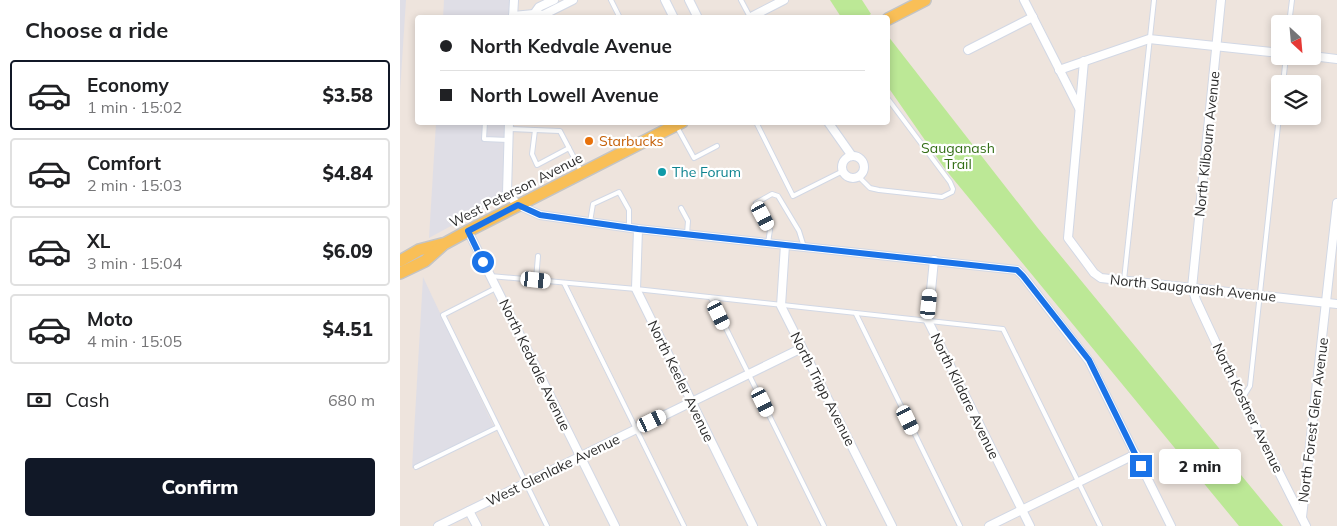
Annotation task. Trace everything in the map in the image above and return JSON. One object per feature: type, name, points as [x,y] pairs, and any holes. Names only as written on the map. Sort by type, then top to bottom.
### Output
[{"type":"main road","points":[[890,18],[925,0]]},
{"type":"main road","name":"West Peterson Avenue","points":[[400,274],[425,261],[444,244],[468,231],[677,125]]},
{"type":"main road","name":"West Peterson Avenue","points":[[400,261],[419,250],[444,244]]},
{"type":"street","points":[[513,15],[514,0]]},
{"type":"street","points":[[534,14],[539,7],[554,0]]},
{"type":"street","points":[[527,15],[543,15],[573,0]]},
{"type":"street","points":[[665,0],[672,15]]},
{"type":"street","points":[[689,0],[696,15]]},
{"type":"street","points":[[754,15],[784,0]]},
{"type":"street","points":[[1024,0],[1079,108]]},
{"type":"street","name":"North Kilbourn Avenue","points":[[1192,288],[1222,0]]},
{"type":"street","points":[[968,50],[1033,17]]},
{"type":"street","points":[[1059,70],[1149,38],[1271,52]]},
{"type":"street","points":[[1321,57],[1337,59]]},
{"type":"street","points":[[1079,108],[1084,61]]},
{"type":"street","name":"North Sauganash Avenue","points":[[1079,108],[1068,238],[1094,273],[1101,278],[1337,304]]},
{"type":"street","points":[[830,125],[852,156],[860,158],[864,164],[864,172],[859,177],[851,178],[845,175],[843,171],[844,162],[852,156]]},
{"type":"street","points":[[509,126],[506,190],[518,205],[540,215],[629,228],[1017,270],[1089,360],[1171,526]]},
{"type":"street","name":"North Forest Glen Avenue","points":[[1302,517],[1337,202]]},
{"type":"street","name":"North Keeler Avenue","points":[[638,229],[636,289],[753,526]]},
{"type":"street","name":"North Kedvale Avenue","points":[[468,231],[615,526]]},
{"type":"street","points":[[781,306],[785,245]]},
{"type":"street","name":"North Kildare Avenue","points":[[934,260],[928,321],[1030,526]]},
{"type":"street","name":"North Kostner Avenue","points":[[1192,288],[1242,399],[1306,526]]},
{"type":"street","name":"North Tripp Avenue","points":[[781,306],[892,526]]},
{"type":"street","name":"West Glenlake Avenue","points":[[438,526],[802,348]]},
{"type":"street","points":[[989,526],[1136,454]]},
{"type":"street","points":[[469,511],[477,526]]},
{"type":"lane","points":[[611,0],[618,15]]},
{"type":"lane","points":[[742,0],[749,15]]},
{"type":"lane","points":[[1124,280],[1154,0]]},
{"type":"lane","points":[[1290,15],[1292,0]]},
{"type":"lane","points":[[859,177],[870,188],[880,190],[942,197],[952,192],[953,189],[950,182],[890,101]]},
{"type":"lane","points":[[485,125],[484,139],[508,140]]},
{"type":"lane","points":[[679,125],[694,158],[717,146]]},
{"type":"lane","points":[[758,125],[793,196],[843,171]]},
{"type":"lane","points":[[1242,399],[1250,386],[1258,295],[1278,125]]},
{"type":"lane","points":[[509,126],[560,131],[582,173]]},
{"type":"lane","points":[[535,130],[532,154],[537,165],[569,148]]},
{"type":"lane","points":[[590,222],[593,204],[619,192],[629,210],[629,228]]},
{"type":"lane","points":[[768,243],[770,230],[756,203],[772,194],[778,196],[799,231],[804,246]]},
{"type":"lane","points":[[681,208],[688,221],[687,234]]},
{"type":"lane","points":[[536,280],[538,256]]},
{"type":"lane","points":[[490,276],[636,289],[1003,329],[1100,526]]},
{"type":"lane","points":[[564,283],[684,526]]},
{"type":"lane","points":[[496,288],[442,315],[547,526]]},
{"type":"lane","points":[[711,298],[824,526]]},
{"type":"lane","points":[[856,314],[960,526]]},
{"type":"lane","points":[[416,467],[498,427]]},
{"type":"shaded area","points":[[400,0],[406,0],[400,92]]},
{"type":"shaded area","points":[[444,0],[512,0],[511,15],[443,15]]},
{"type":"shaded area","points":[[436,125],[505,125],[502,198],[429,238]]},
{"type":"shaded area","points":[[423,277],[494,427],[412,468]]},
{"type":"green space","points":[[830,0],[862,0],[871,14],[869,15],[840,15]]},
{"type":"green space","name":"Sauganash Trail","points":[[890,39],[1037,227],[1283,526],[1239,526],[945,169],[890,90]]},
{"type":"place","name":"Starbucks","points":[[589,141]]},
{"type":"place","name":"The Forum","points":[[662,172]]},
{"type":"route","points":[[483,262],[468,231],[518,205],[540,215],[638,229],[1017,270],[1089,360],[1141,466]]}]
